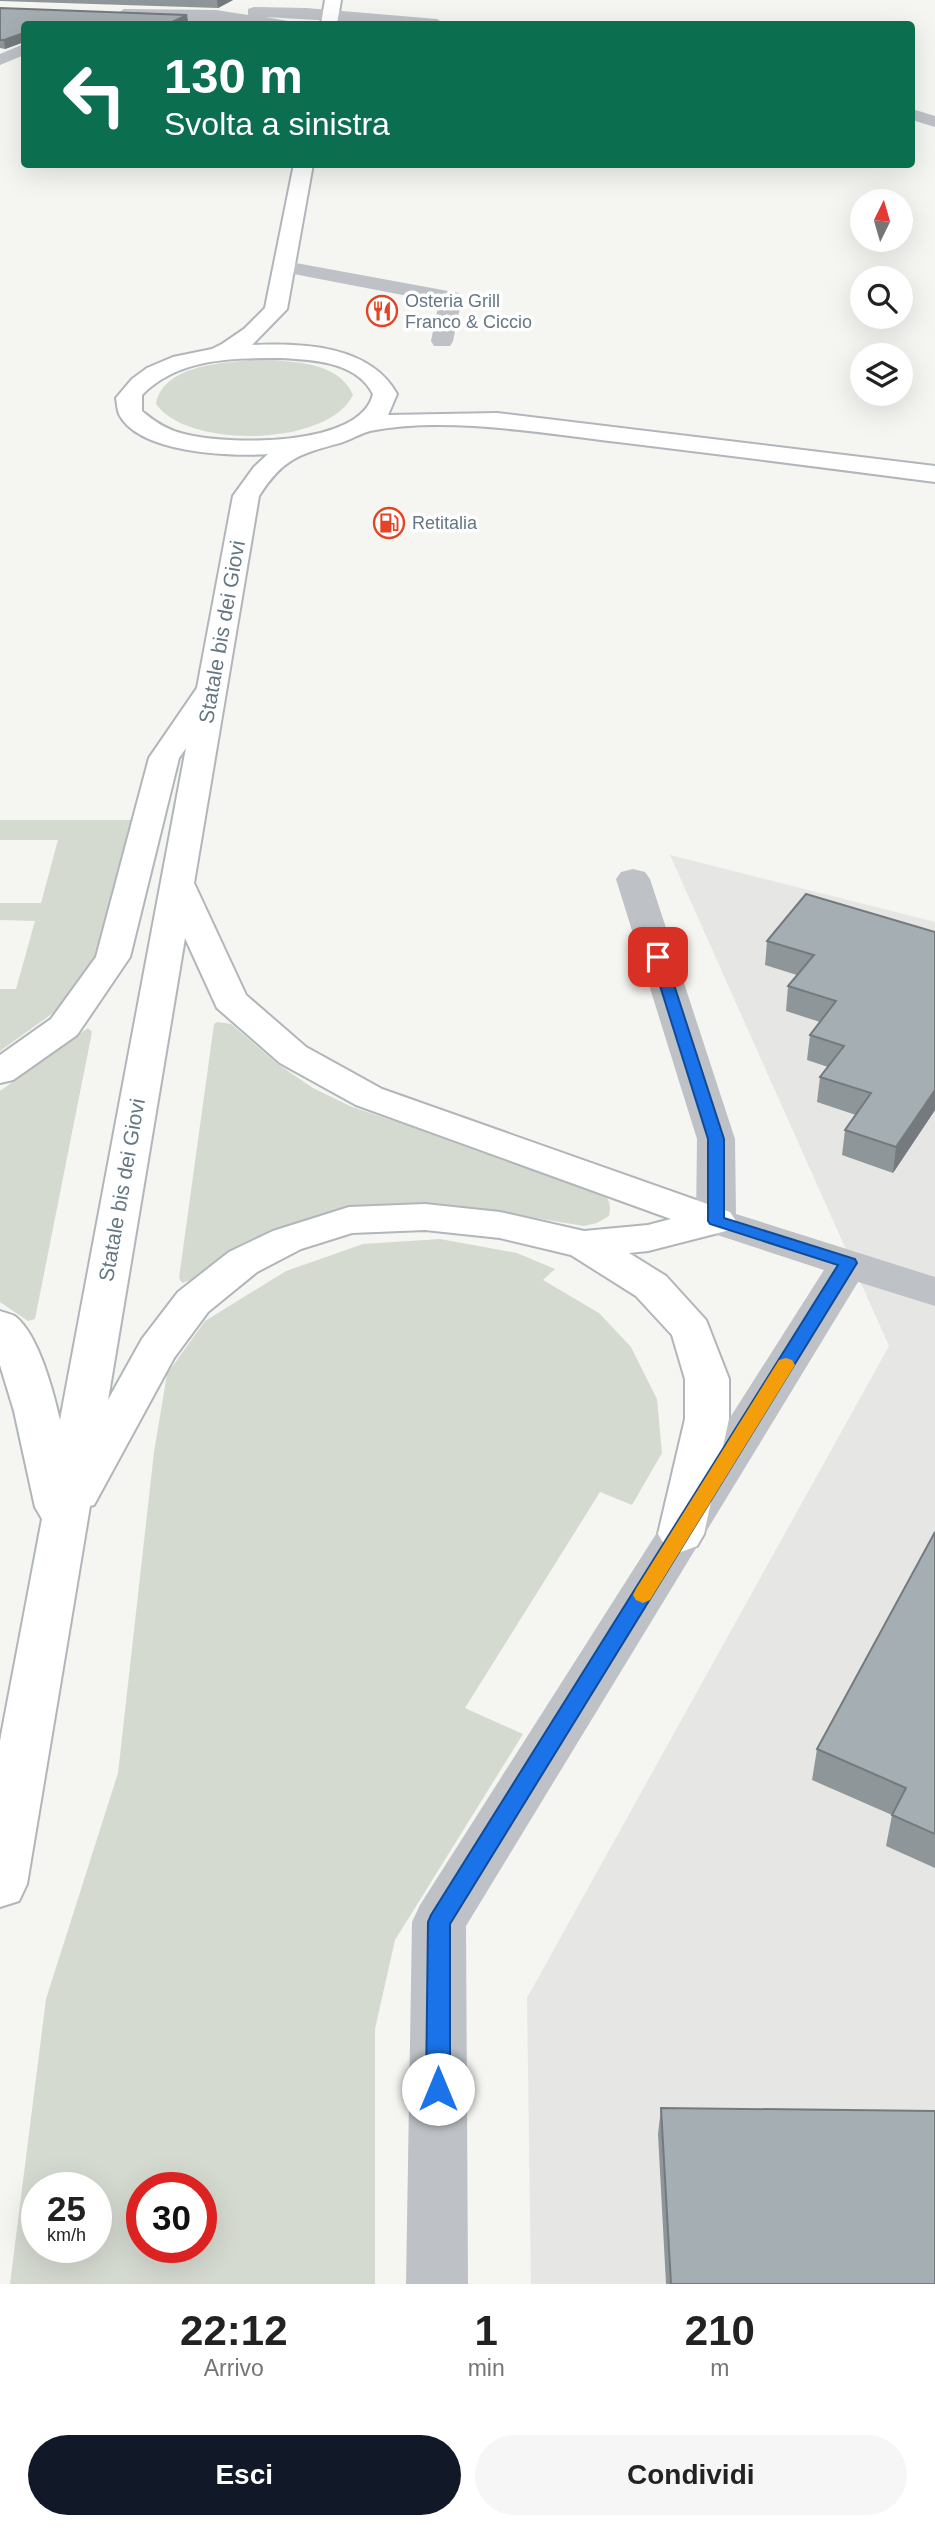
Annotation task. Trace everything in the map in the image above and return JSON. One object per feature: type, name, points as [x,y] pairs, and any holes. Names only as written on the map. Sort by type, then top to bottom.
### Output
[{"type":"main road","points":[[276,309],[303,168]]},
{"type":"main road","name":"Statale bis dei Giovi","points":[[221,353],[263,325],[276,309],[284,328],[312,354]]},
{"type":"main road","name":"Statale bis dei Giovi","points":[[262,351],[312,354],[339,360],[361,368],[376,379],[414,398],[497,420],[407,420],[363,425],[336,436],[301,445],[237,449],[171,439],[145,427],[131,414],[128,398],[137,384],[158,371],[186,360],[221,353],[262,351]]},
{"type":"main road","points":[[363,425],[380,410],[385,394],[376,379]]},
{"type":"main road","points":[[497,420],[935,474]]},
{"type":"main road","name":"Statale bis dei Giovi","points":[[0,1884],[62,1522],[246,496],[262,470],[279,456],[301,445]]},
{"type":"main road","name":"Statale bis dei Giovi","points":[[206,446],[226,458],[238,472],[246,496]]},
{"type":"main road","points":[[0,1072],[64,1027],[113,957],[164,758],[214,685]]},
{"type":"main road","points":[[178,884],[230,1000],[293,1055],[369,1097],[716,1221]]},
{"type":"main road","points":[[62,1522],[157,1350],[193,1301],[243,1262],[287,1240],[349,1220],[425,1217],[500,1225],[584,1244],[648,1238],[716,1221]]},
{"type":"main road","points":[[584,1244],[651,1286],[691,1330],[707,1379],[707,1419],[681,1534]]},
{"type":"main road","points":[[0,1326],[7,1333],[30,1390],[62,1522]]},
{"type":"street","points":[[266,15],[324,0]]},
{"type":"street","points":[[102,14],[146,7],[216,15],[266,15],[298,20],[331,14],[405,21]]},
{"type":"street","points":[[266,15],[277,21]]},
{"type":"street","points":[[0,60],[21,50]]},
{"type":"street","points":[[915,115],[935,121]]},
{"type":"street","points":[[285,267],[451,298],[442,341]]},
{"type":"street","points":[[633,879],[716,1139],[716,1221],[935,1292]]},
{"type":"street","points":[[438,2284],[439,1922],[849,1263]]},
{"type":"shaded area","points":[[251,360],[294,362],[323,368],[346,383],[353,395],[339,412],[316,425],[288,433],[257,436],[225,435],[196,429],[172,419],[156,404],[161,391],[181,374],[209,365]]},
{"type":"shaded area","points":[[136,800],[142,801],[104,956],[67,1003],[0,1051],[0,989],[16,989],[35,921],[0,920],[0,903],[41,903],[58,840],[0,840],[0,820],[131,820]]},
{"type":"shaded area","points":[[670,855],[935,922],[935,2284],[531,2284],[527,1998],[889,1346]]},
{"type":"shaded area","points":[[214,1024],[231,1024],[279,1065],[313,1088],[352,1107],[596,1188],[608,1200],[609,1216],[584,1226],[511,1214],[429,1208],[228,1255],[191,1280],[182,1283],[179,1278]]},
{"type":"shaded area","points":[[88,1028],[92,1032],[35,1319],[28,1321],[0,1302],[0,1091]]},
{"type":"shaded area","points":[[440,1239],[517,1253],[555,1269],[543,1280],[599,1313],[631,1347],[657,1399],[662,1453],[632,1505],[600,1492],[465,1708],[523,1734],[395,1940],[375,2029],[375,2284],[10,2284],[21,2197],[21,2263],[112,2263],[112,2172],[24,2172],[46,1999],[118,1773],[154,1452],[167,1374],[205,1321],[286,1271],[363,1244]]},
{"type":"building","points":[[0,8],[187,15],[174,21],[21,21],[21,34],[0,40]]},
{"type":"building","points":[[806,894],[935,932],[935,1090],[896,1147],[845,1130],[871,1093],[820,1077],[844,1046],[810,1035],[836,1001],[788,986],[814,955],[767,941]]},
{"type":"building","points":[[935,1532],[935,1834],[892,1815],[906,1788],[817,1749]]},
{"type":"building","points":[[661,2108],[935,2111],[935,2284],[671,2284]]},
{"type":"slow traffic","points":[[643,1595],[786,1365]]},
{"type":"place","name":"Osteria Grill Franco & Ciccio","points":[[382,311]]},
{"type":"place","name":"Retitalia","points":[[389,523]]},
{"type":"route","points":[[438,2089],[439,1922],[849,1263],[716,1221],[716,1139],[658,957]]}]
